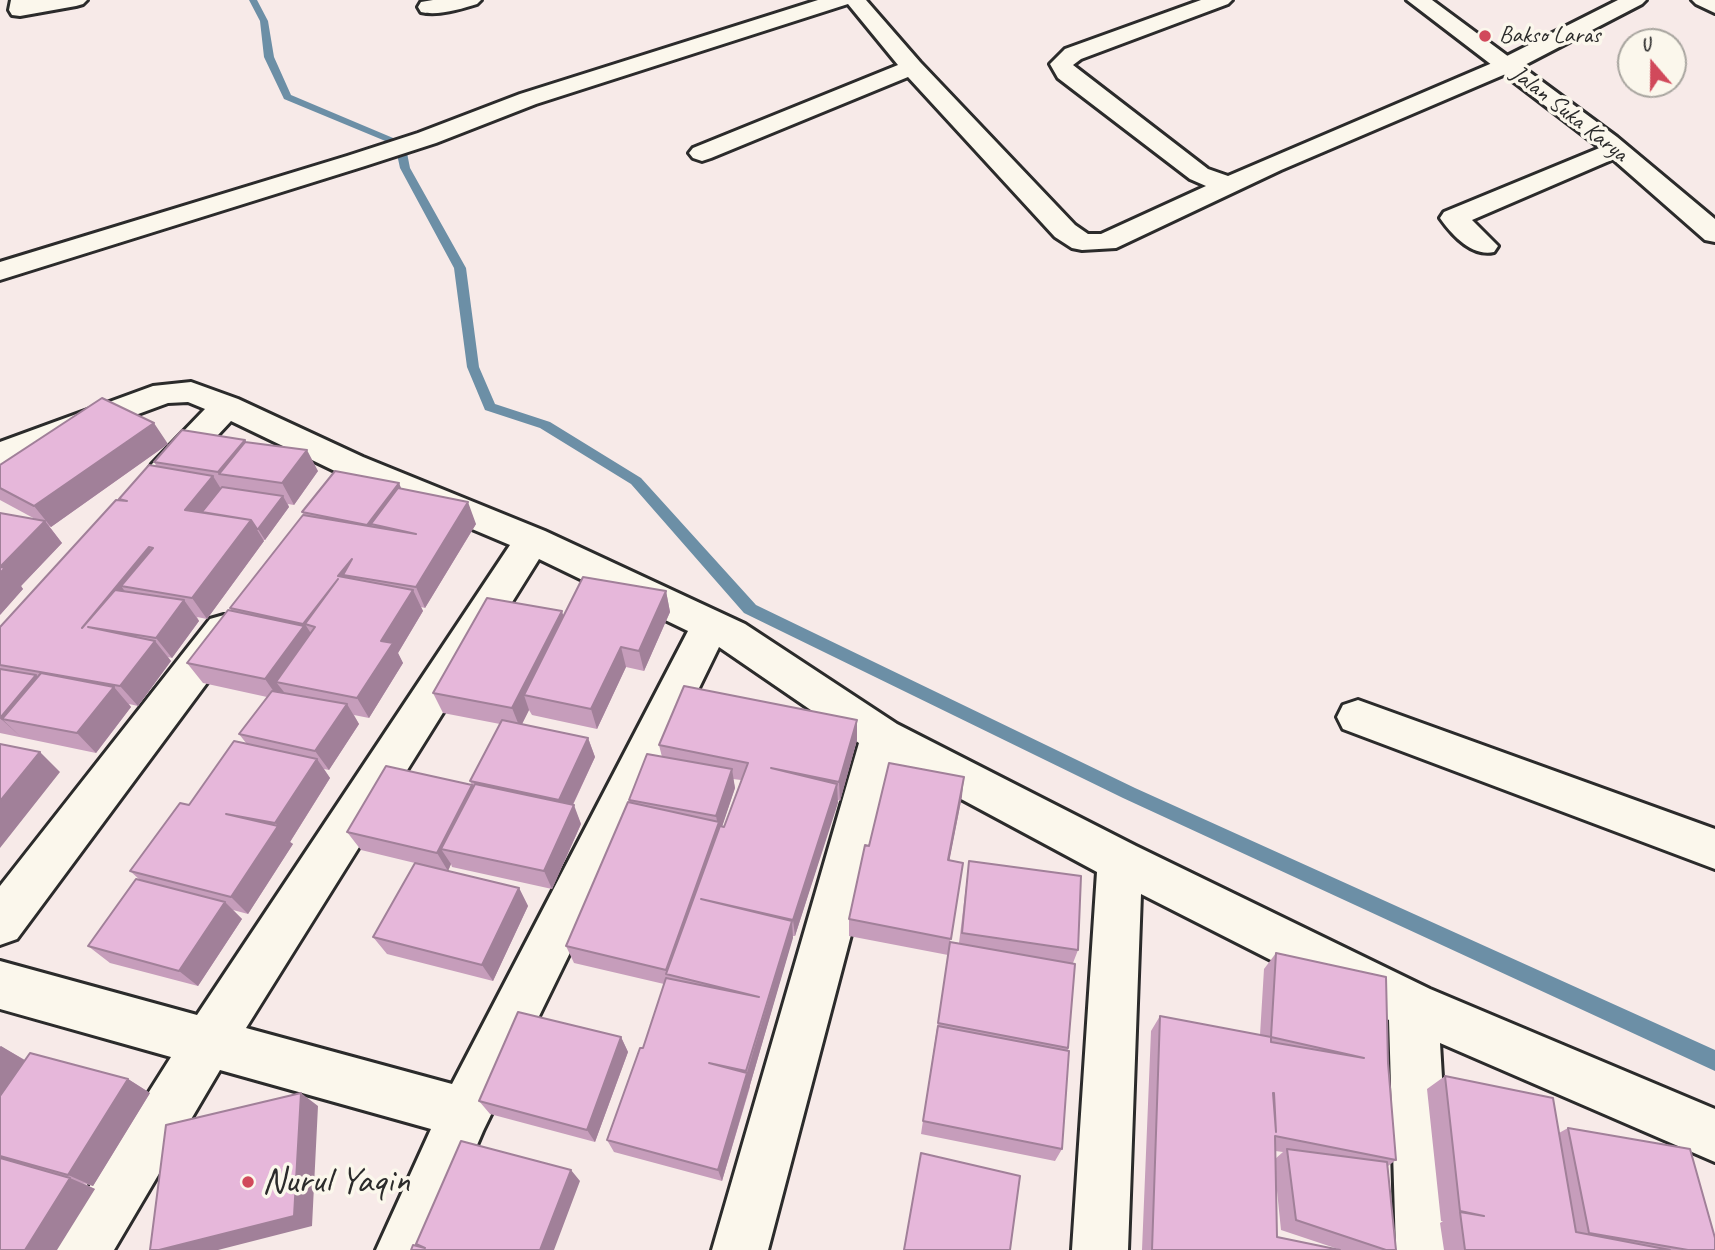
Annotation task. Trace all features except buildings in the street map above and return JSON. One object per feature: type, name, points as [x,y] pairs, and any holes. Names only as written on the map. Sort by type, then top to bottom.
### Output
[{"type":"street","points":[[22,0],[20,10],[76,0]]},
{"type":"street","points":[[429,7],[470,0]]},
{"type":"street","points":[[0,271],[356,161],[427,138],[528,99],[840,0]]},
{"type":"street","points":[[856,0],[912,68],[1065,231],[1082,242],[1106,242],[1229,185],[1506,65],[1634,0]]},
{"type":"street","points":[[1221,0],[1073,54],[1061,64],[1066,73],[1199,174],[1229,185]]},
{"type":"street","name":"Jalan Suka Karya","points":[[1418,0],[1614,150],[1686,207],[1715,234]]},
{"type":"street","points":[[1703,0],[1715,7]]},
{"type":"street","points":[[702,153],[912,68]]},
{"type":"street","points":[[1484,246],[1454,218],[1614,150]]},
{"type":"street","points":[[0,454],[143,400],[176,391],[191,392],[227,406],[338,481],[532,540],[731,635],[881,736],[1120,861],[1413,1006],[1715,1136]]},
{"type":"street","points":[[142,495],[227,406]]},
{"type":"street","points":[[82,1250],[208,1043],[532,540]]},
{"type":"street","points":[[0,923],[242,606]]},
{"type":"street","points":[[404,1250],[465,1113],[710,626]]},
{"type":"street","points":[[1358,717],[1715,849]]},
{"type":"street","points":[[740,1250],[881,736]]},
{"type":"street","points":[[1100,1250],[1120,861]]},
{"type":"street","points":[[0,985],[465,1113]]},
{"type":"street","points":[[1413,1006],[1424,1250]]},
{"type":"waterway","points":[[253,0],[264,21],[269,57],[287,97],[400,143],[405,168],[460,268],[473,367],[490,407],[545,425],[636,481],[750,609],[1129,793],[1715,1061]]},
{"type":"place","name":"Bakso Laras","points":[[1485,36]]},
{"type":"place","name":"Nurul Yaqin","points":[[248,1182]]}]
